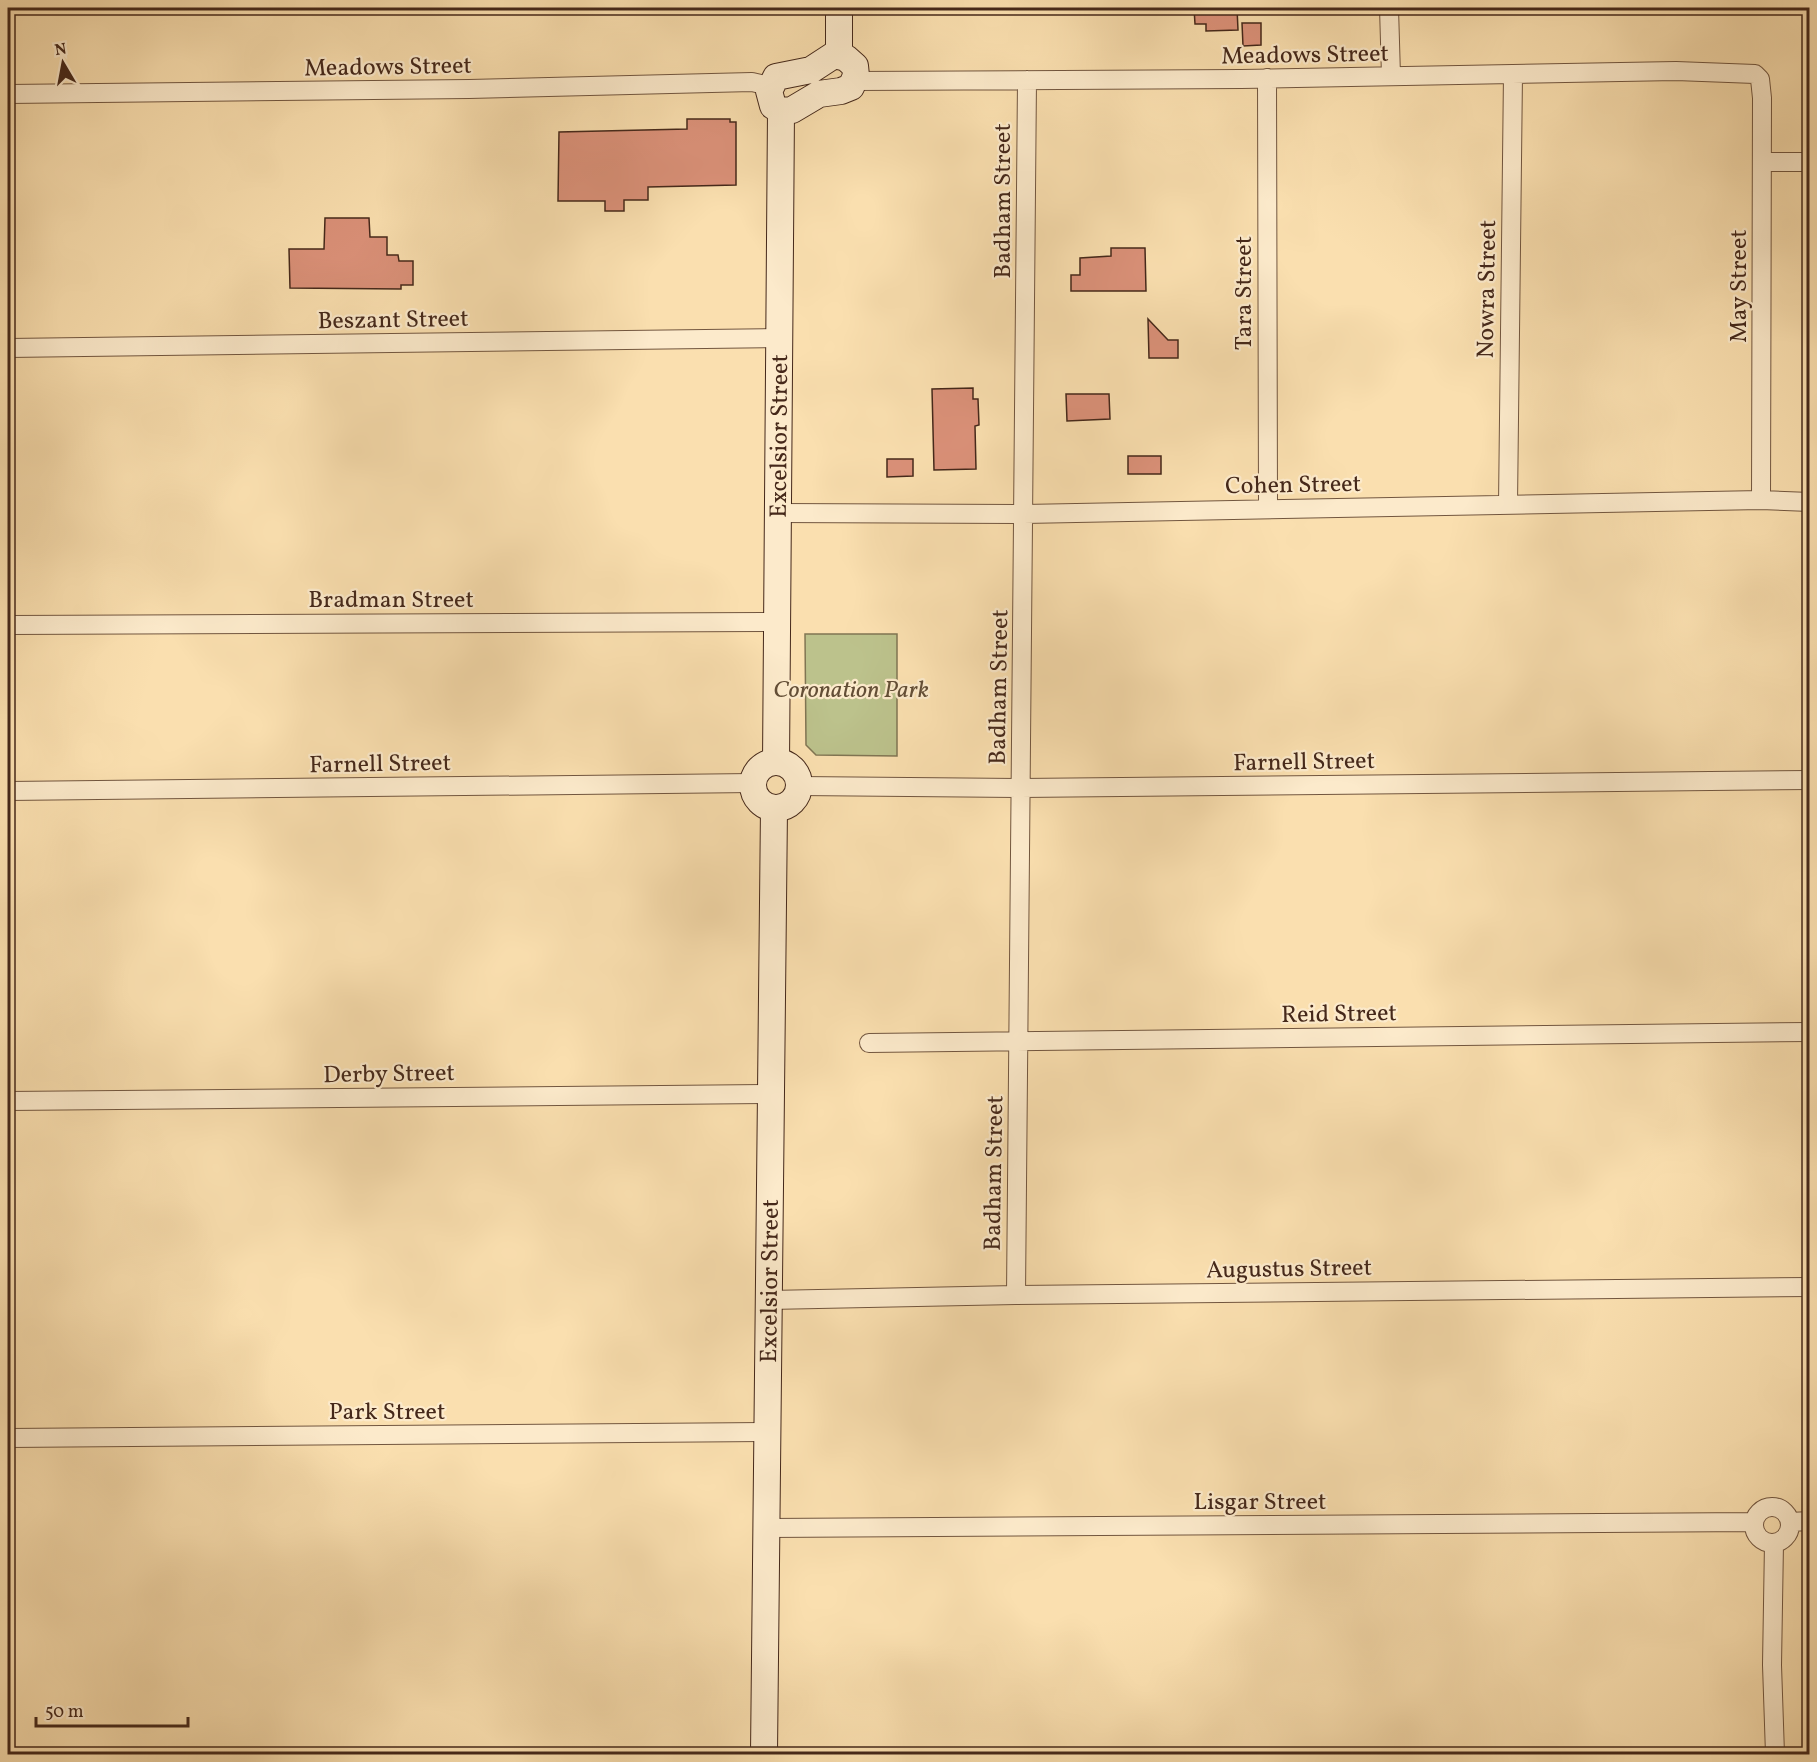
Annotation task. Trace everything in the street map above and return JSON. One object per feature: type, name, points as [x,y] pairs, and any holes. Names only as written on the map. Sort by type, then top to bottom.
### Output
[{"type":"street","points":[[839,8],[839,56]]},
{"type":"street","points":[[1389,8],[1391,76]]},
{"type":"street","points":[[839,56],[846,58],[855,66],[855,81],[847,90],[819,94],[797,108],[781,111],[770,102],[769,86],[780,75],[811,70],[828,57],[839,56]]},
{"type":"street","name":"Meadows Street","points":[[855,81],[1267,78],[1676,71],[1755,74]]},
{"type":"street","name":"Nowra Street","points":[[1508,505],[1513,74]]},
{"type":"street","name":"May Street","points":[[1755,74],[1762,86],[1761,500]]},
{"type":"street","name":"Tara Street","points":[[1267,78],[1268,508]]},
{"type":"street","name":"Badham Street","points":[[1016,1294],[1027,80]]},
{"type":"street","name":"Meadows Street","points":[[8,94],[470,89],[752,82],[769,86]]},
{"type":"street","name":"Excelsior Street","points":[[776,762],[775,622],[781,111]]},
{"type":"street","points":[[1762,162],[1809,162]]},
{"type":"street","name":"Beszant Street","points":[[8,348],[779,338]]},
{"type":"street","name":"Cohen Street","points":[[778,513],[1024,513],[1761,500],[1809,502]]},
{"type":"street","name":"Bradman Street","points":[[8,625],[775,622]]},
{"type":"street","points":[[776,762],[783,763],[795,771],[799,786],[794,800],[782,807],[774,808],[767,806],[756,797],[753,783],[758,771],[776,762]]},
{"type":"street","name":"Farnell Street","points":[[799,786],[1021,788],[1809,780]]},
{"type":"street","name":"Farnell Street","points":[[8,791],[753,783]]},
{"type":"street","name":"Excelsior Street","points":[[764,1754],[774,808]]},
{"type":"street","name":"Reid Street","points":[[869,1043],[1809,1032]]},
{"type":"street","name":"Derby Street","points":[[8,1101],[771,1094]]},
{"type":"street","name":"Augustus Street","points":[[769,1300],[1016,1294],[1809,1287]]},
{"type":"street","name":"Park Street","points":[[8,1438],[768,1432]]},
{"type":"street","points":[[1772,1507],[1783,1511],[1790,1522],[1788,1533],[1774,1543],[1759,1538],[1754,1522],[1760,1511],[1772,1507]]},
{"type":"street","points":[[1790,1522],[1809,1521]]},
{"type":"street","name":"Lisgar Street","points":[[766,1528],[1754,1522]]},
{"type":"street","points":[[1774,1543],[1772,1665],[1775,1755]]},
{"type":"green space","name":"Coronation Park","points":[[805,634],[897,634],[897,756],[816,755],[806,745]]},
{"type":"building","points":[[1194,8],[1237,8],[1238,30],[1206,31],[1206,24],[1195,24]]},
{"type":"building","points":[[1242,23],[1261,23],[1261,45],[1243,46]]},
{"type":"building","points":[[687,119],[730,119],[730,122],[736,122],[736,185],[648,187],[648,200],[624,200],[624,211],[605,211],[605,201],[558,201],[559,132],[687,129]]},
{"type":"building","points":[[325,218],[369,218],[370,237],[387,237],[387,255],[398,255],[399,261],[413,261],[413,285],[401,285],[401,289],[290,288],[289,249],[324,249]]},
{"type":"building","points":[[1111,248],[1145,248],[1146,291],[1071,291],[1071,275],[1080,275],[1080,258],[1111,256]]},
{"type":"building","points":[[1148,319],[1168,340],[1178,340],[1178,358],[1149,358]]},
{"type":"building","points":[[973,388],[973,399],[978,399],[979,425],[975,426],[976,469],[934,470],[932,389]]},
{"type":"building","points":[[1066,394],[1109,394],[1110,419],[1067,421]]},
{"type":"building","points":[[1128,456],[1161,456],[1161,474],[1128,474]]},
{"type":"building","points":[[887,459],[913,459],[913,476],[887,477]]}]
